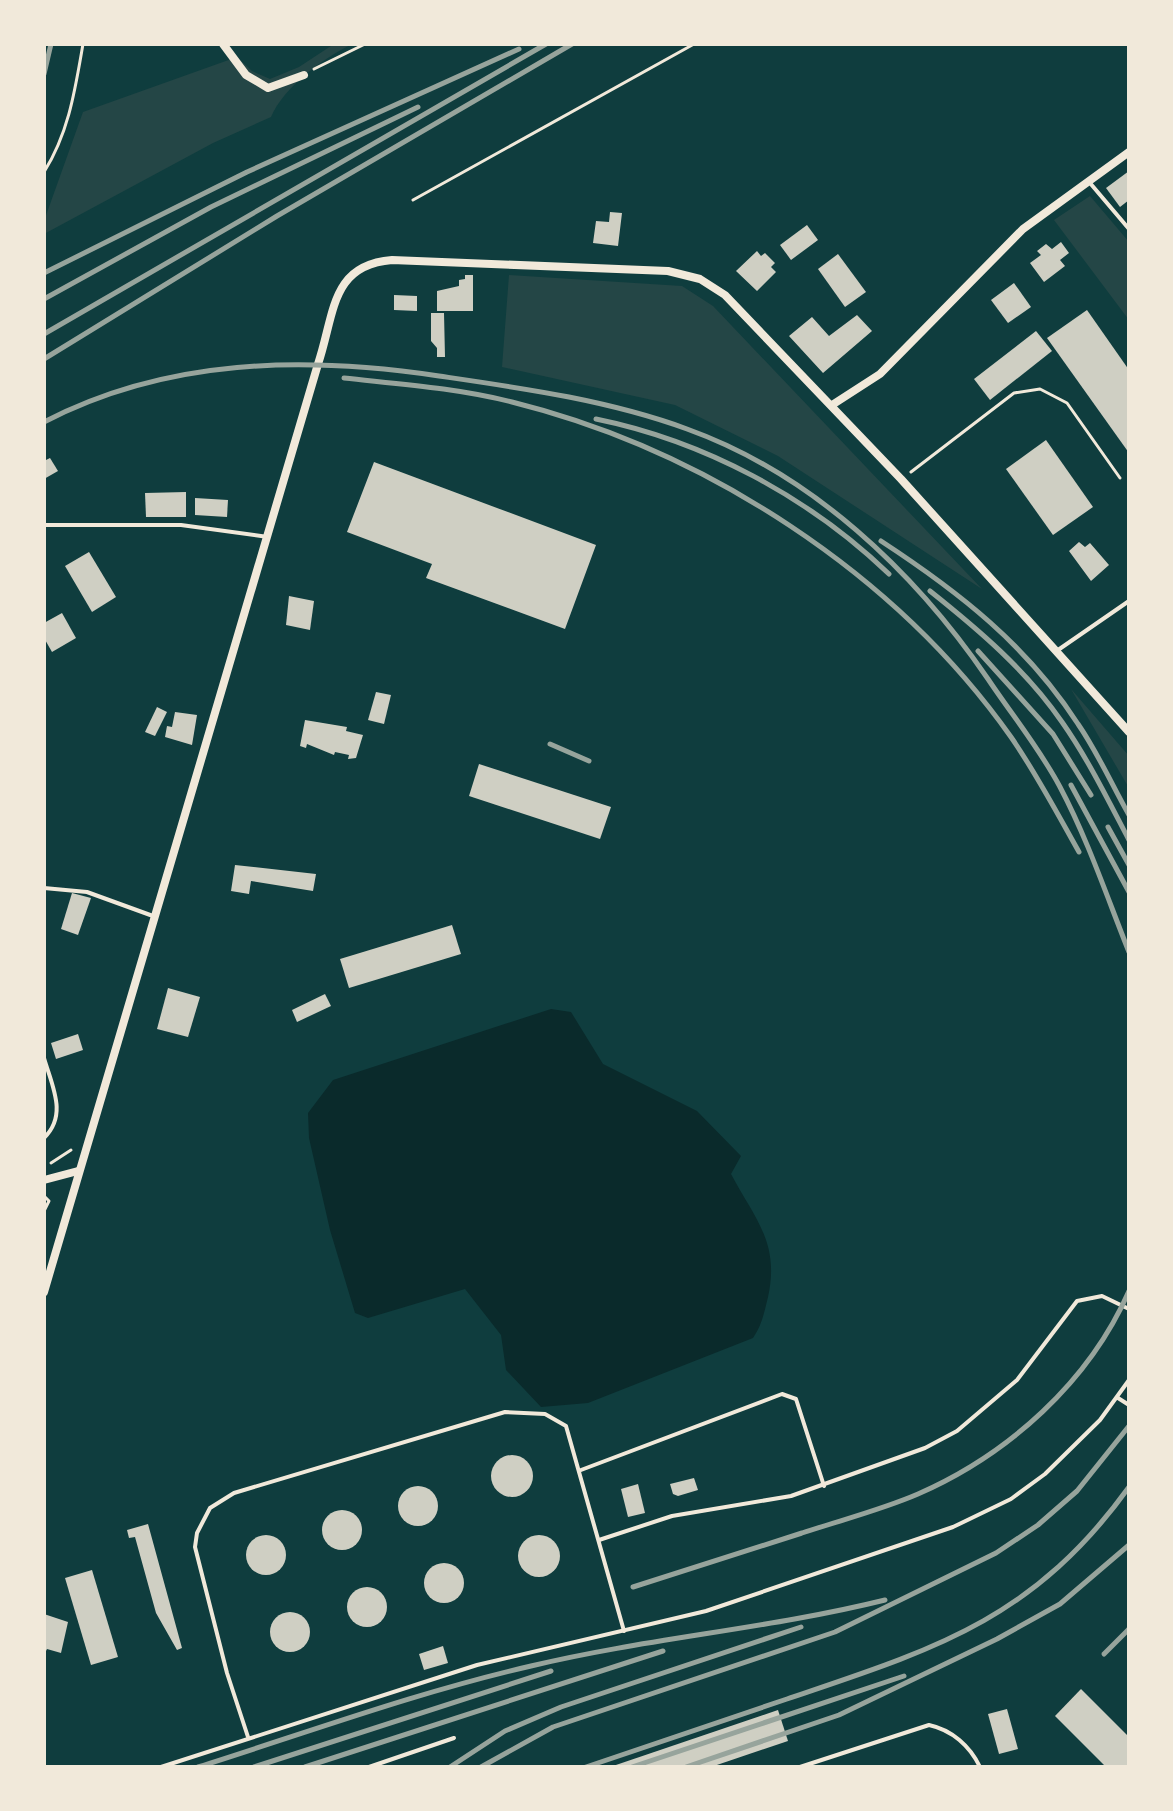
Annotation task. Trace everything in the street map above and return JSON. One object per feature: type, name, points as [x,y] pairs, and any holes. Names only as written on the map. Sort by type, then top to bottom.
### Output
[{"type":"street","points":[[223,44],[246,75],[268,88],[304,75]]},
{"type":"street","points":[[832,405],[880,374],[1023,229],[1129,152]]},
{"type":"street","points":[[44,1292],[342,285],[356,269],[392,260],[634,268],[690,275],[725,295],[901,479],[1129,732]]},
{"type":"street","points":[[44,1180],[78,1171]]},
{"type":"lane","points":[[1090,183],[1129,229]]},
{"type":"lane","points":[[44,525],[181,525],[268,537]]},
{"type":"lane","points":[[1056,651],[1129,601]]},
{"type":"lane","points":[[44,888],[87,892],[155,916]]},
{"type":"lane","points":[[44,1058],[58,1117],[55,1128],[44,1138]]},
{"type":"lane","points":[[599,1540],[672,1516],[791,1496],[902,1458],[957,1431],[1017,1380],[1077,1301],[1102,1296],[1129,1309]]},
{"type":"lane","points":[[161,1767],[477,1665],[706,1611],[983,1515],[1045,1474],[1118,1398],[1129,1380]]},
{"type":"lane","points":[[581,1470],[782,1394],[796,1399],[824,1486]]},
{"type":"lane","points":[[1118,1398],[1129,1405]]},
{"type":"lane","points":[[248,1737],[196,1563],[197,1533],[203,1519],[220,1499],[516,1410],[545,1414],[566,1426],[581,1470],[624,1632]]},
{"type":"lane","points":[[800,1767],[929,1725],[943,1728],[960,1740],[980,1767]]},
{"type":"lane","points":[[373,1767],[454,1738]]},
{"type":"path","points":[[44,172],[58,150],[70,118],[83,44]]},
{"type":"path","points":[[304,75],[365,44]]},
{"type":"path","points":[[413,200],[694,44]]},
{"type":"path","points":[[901,479],[1014,393],[1040,389],[1067,403],[1120,478]]},
{"type":"path","points":[[44,1196],[49,1201],[44,1211]]},
{"type":"shaded area","points":[[334,44],[352,44],[305,75],[285,95],[271,117],[213,143],[44,234],[44,221],[83,112],[237,57],[252,71],[270,79],[299,67]]},
{"type":"shaded area","points":[[1090,196],[1129,242],[1129,320],[1054,220]]},
{"type":"shaded area","points":[[509,275],[682,286],[713,306],[982,589],[778,456],[675,405],[502,367]]},
{"type":"shaded area","points":[[1071,689],[1129,756],[1129,788]]},
{"type":"shaded area","points":[[551,1009],[571,1012],[603,1064],[697,1111],[741,1156],[731,1174],[763,1232],[771,1261],[771,1278],[762,1319],[753,1338],[588,1403],[541,1407],[506,1370],[501,1335],[465,1289],[368,1318],[355,1313],[330,1230],[309,1138],[308,1113],[333,1080]]},
{"type":"building","points":[[1129,171],[1129,200],[1120,207],[1106,188]]},
{"type":"building","points":[[610,212],[622,213],[618,246],[593,243],[596,221],[609,222]]},
{"type":"building","points":[[807,225],[818,240],[791,260],[780,245]]},
{"type":"building","points":[[1061,242],[1069,253],[1060,260],[1065,266],[1044,282],[1030,263],[1041,255],[1037,251],[1046,244],[1052,249]]},
{"type":"building","points":[[757,251],[761,256],[765,253],[775,263],[771,267],[776,272],[757,291],[736,271]]},
{"type":"building","points":[[838,254],[866,292],[845,307],[818,269]]},
{"type":"building","points":[[465,275],[473,275],[473,311],[437,311],[437,291],[459,286],[459,280],[465,279]]},
{"type":"building","points":[[1014,283],[1031,307],[1008,323],[991,300]]},
{"type":"building","points":[[394,295],[417,296],[417,311],[394,310]]},
{"type":"building","points":[[1087,310],[1129,370],[1129,453],[1047,338]]},
{"type":"building","points":[[431,313],[444,313],[445,357],[437,357],[437,348],[431,341]]},
{"type":"building","points":[[857,315],[872,331],[823,373],[789,336],[812,317],[829,336]]},
{"type":"building","points":[[1036,331],[1052,351],[990,400],[974,379]]},
{"type":"building","points":[[1046,440],[1093,507],[1053,535],[1006,469]]},
{"type":"building","points":[[50,458],[58,471],[44,479],[44,461]]},
{"type":"building","points":[[374,462],[596,545],[565,629],[426,578],[432,564],[347,532]]},
{"type":"building","points":[[186,492],[186,517],[146,517],[145,493]]},
{"type":"building","points":[[195,498],[228,500],[227,517],[195,515]]},
{"type":"building","points":[[1079,542],[1085,547],[1090,543],[1109,565],[1091,581],[1069,551]]},
{"type":"building","points":[[89,552],[116,597],[92,612],[65,566]]},
{"type":"building","points":[[289,596],[314,601],[310,630],[286,625]]},
{"type":"building","points":[[62,613],[76,638],[52,652],[44,638],[44,623]]},
{"type":"building","points":[[376,692],[391,695],[384,724],[368,720]]},
{"type":"building","points":[[157,707],[167,712],[155,736],[145,732]]},
{"type":"building","points":[[175,712],[197,715],[192,745],[165,737],[167,726],[172,727]]},
{"type":"building","points":[[305,720],[347,727],[346,731],[363,735],[356,758],[348,759],[349,755],[335,752],[334,755],[307,744],[306,748],[300,746]]},
{"type":"building","points":[[479,764],[611,807],[600,839],[469,796]]},
{"type":"building","points":[[235,865],[316,874],[313,891],[251,881],[249,894],[231,891]]},
{"type":"building","points":[[72,893],[91,898],[78,935],[61,929]]},
{"type":"building","points":[[452,925],[461,954],[349,988],[340,959]]},
{"type":"building","points":[[168,988],[200,997],[188,1037],[157,1029]]},
{"type":"building","points":[[325,994],[331,1006],[297,1022],[292,1010]]},
{"type":"building","points":[[78,1034],[83,1050],[56,1059],[51,1043]]},
{"type":"building","points":[[512,1455],[527,1461],[533,1476],[527,1491],[512,1497],[497,1491],[491,1476],[497,1461]]},
{"type":"building","points":[[694,1478],[698,1490],[678,1496],[673,1494],[670,1484]]},
{"type":"building","points":[[638,1484],[645,1513],[628,1517],[621,1489]]},
{"type":"building","points":[[418,1486],[432,1492],[438,1506],[432,1520],[418,1526],[404,1520],[398,1506],[404,1492]]},
{"type":"building","points":[[342,1510],[356,1516],[362,1530],[356,1544],[342,1550],[328,1544],[322,1530],[328,1516]]},
{"type":"building","points":[[148,1524],[182,1648],[177,1650],[156,1613],[135,1537],[129,1538],[127,1530]]},
{"type":"building","points":[[266,1535],[280,1541],[286,1555],[280,1569],[266,1575],[252,1569],[246,1555],[252,1541]]},
{"type":"building","points":[[539,1535],[554,1541],[560,1556],[554,1571],[539,1577],[524,1571],[518,1556],[524,1541]]},
{"type":"building","points":[[444,1563],[458,1569],[464,1583],[458,1597],[444,1603],[430,1597],[424,1583],[430,1569]]},
{"type":"building","points":[[92,1570],[118,1657],[91,1665],[65,1578]]},
{"type":"building","points":[[367,1587],[381,1593],[387,1607],[381,1621],[367,1627],[353,1621],[347,1607],[353,1593]]},
{"type":"building","points":[[290,1612],[304,1618],[310,1632],[304,1646],[290,1652],[276,1646],[270,1632],[276,1618]]},
{"type":"building","points":[[44,1614],[68,1622],[61,1653],[47,1649],[44,1655]]},
{"type":"building","points":[[443,1646],[448,1663],[424,1670],[419,1654]]},
{"type":"building","points":[[1081,1689],[1129,1737],[1127,1767],[1106,1767],[1055,1716]]},
{"type":"building","points":[[1007,1709],[1018,1749],[999,1754],[988,1714]]},
{"type":"building","points":[[778,1710],[788,1741],[711,1767],[610,1767]]},
{"type":"railway","points":[[44,74],[51,44]]},
{"type":"railway","points":[[44,334],[546,44]]},
{"type":"railway","points":[[44,359],[277,216],[572,44]]},
{"type":"railway","points":[[44,273],[247,172],[519,49]]},
{"type":"railway","points":[[44,299],[211,207],[418,107]]},
{"type":"railway","points":[[44,422],[91,401],[139,385],[187,374],[287,365],[338,366],[439,376],[533,390],[626,410],[687,429],[733,448],[818,499],[857,530],[893,564],[959,639],[1035,746],[1060,787],[1129,952]]},
{"type":"railway","points":[[344,378],[470,393],[584,423],[655,452],[724,486],[790,526],[853,572],[911,622],[964,677],[1011,737],[1079,852]]},
{"type":"railway","points":[[596,419],[676,442],[753,476],[825,520],[889,574]]},
{"type":"railway","points":[[881,541],[964,600],[1037,669],[1085,735],[1129,815]]},
{"type":"railway","points":[[930,591],[1001,652],[1048,703],[1080,750],[1129,840]]},
{"type":"railway","points":[[978,651],[1053,734],[1091,795]]},
{"type":"railway","points":[[550,744],[589,761]]},
{"type":"railway","points":[[1071,785],[1129,892]]},
{"type":"railway","points":[[1108,827],[1129,865]]},
{"type":"railway","points":[[633,1587],[890,1505],[952,1478],[1014,1436],[1069,1385],[1112,1324],[1129,1291]]},
{"type":"railway","points":[[481,1767],[553,1727],[835,1632],[996,1553],[1038,1525],[1077,1491],[1129,1426]]},
{"type":"railway","points":[[586,1767],[840,1681],[935,1645],[978,1624],[1018,1599],[1056,1569],[1093,1532],[1129,1487]]},
{"type":"railway","points":[[686,1767],[839,1715],[997,1639],[1060,1604],[1129,1545]]},
{"type":"railway","points":[[198,1767],[489,1676],[575,1656],[797,1619],[885,1600]]},
{"type":"railway","points":[[450,1767],[505,1731],[561,1707],[801,1627]]},
{"type":"railway","points":[[1104,1654],[1129,1629]]},
{"type":"railway","points":[[305,1767],[663,1651]]},
{"type":"railway","points":[[254,1767],[551,1671]]},
{"type":"railway","points":[[632,1767],[904,1676]]}]
